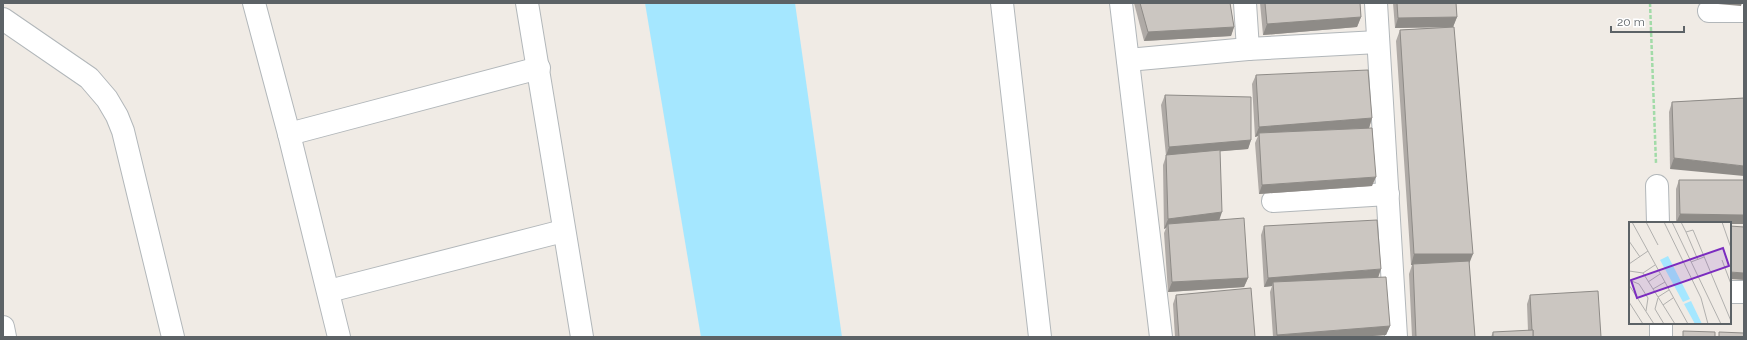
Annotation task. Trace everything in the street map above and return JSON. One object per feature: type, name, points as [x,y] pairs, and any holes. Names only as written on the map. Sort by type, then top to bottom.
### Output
[{"type":"street","points":[[254,3],[329,291],[339,337]]},
{"type":"street","points":[[527,3],[563,231],[582,337]]},
{"type":"street","points":[[1002,3],[1040,337]]},
{"type":"street","points":[[1121,3],[1161,337]]},
{"type":"street","points":[[1245,3],[1248,49]]},
{"type":"street","points":[[1376,3],[1396,337]]},
{"type":"street","points":[[1709,11],[1744,11]]},
{"type":"street","points":[[3,19],[89,78],[107,98],[117,116],[123,131],[173,337]]},
{"type":"street","points":[[1128,60],[1248,49],[1378,42]]},
{"type":"street","points":[[289,134],[538,68]]},
{"type":"street","points":[[1657,186],[1658,222]]},
{"type":"street","points":[[1273,201],[1388,194]]},
{"type":"street","points":[[329,291],[563,231]]},
{"type":"street","points":[[1731,292],[1744,292]]},
{"type":"street","points":[[1661,324],[1661,337]]},
{"type":"street","points":[[3,328],[5,337]]},
{"type":"path","points":[[1650,3],[1657,186]]},
{"type":"water","points":[[645,3],[795,3],[842,337],[701,337]]},
{"type":"building","points":[[1140,3],[1230,3],[1234,27],[1148,32]]},
{"type":"building","points":[[1265,3],[1360,3],[1361,17],[1267,24]]},
{"type":"building","points":[[1397,3],[1456,3],[1457,17],[1398,18]]},
{"type":"building","points":[[1454,27],[1473,254],[1414,254],[1400,30]]},
{"type":"building","points":[[1368,70],[1372,118],[1259,127],[1256,75]]},
{"type":"building","points":[[1165,95],[1251,97],[1251,140],[1169,147]]},
{"type":"building","points":[[1744,98],[1744,166],[1674,158],[1672,102]]},
{"type":"building","points":[[1372,128],[1376,177],[1262,185],[1259,133]]},
{"type":"building","points":[[1220,150],[1222,212],[1168,219],[1166,155]]},
{"type":"building","points":[[1679,180],[1744,180],[1744,215],[1680,214]]},
{"type":"building","points":[[1244,218],[1248,278],[1172,282],[1168,224]]},
{"type":"building","points":[[1377,220],[1381,269],[1268,278],[1264,226]]},
{"type":"building","points":[[1731,226],[1744,227],[1744,273],[1731,272]]},
{"type":"building","points":[[1469,261],[1475,337],[1416,337],[1413,264]]},
{"type":"building","points":[[1386,277],[1390,326],[1277,335],[1273,282]]},
{"type":"building","points":[[1251,288],[1255,337],[1179,337],[1176,295]]},
{"type":"building","points":[[1598,291],[1601,337],[1533,337],[1530,295]]},
{"type":"building","points":[[1533,330],[1533,337],[1493,337],[1493,332]]},
{"type":"building","points":[[1683,331],[1715,332],[1715,337],[1683,337]]},
{"type":"building","points":[[1719,332],[1744,333],[1744,337],[1719,337]]}]
